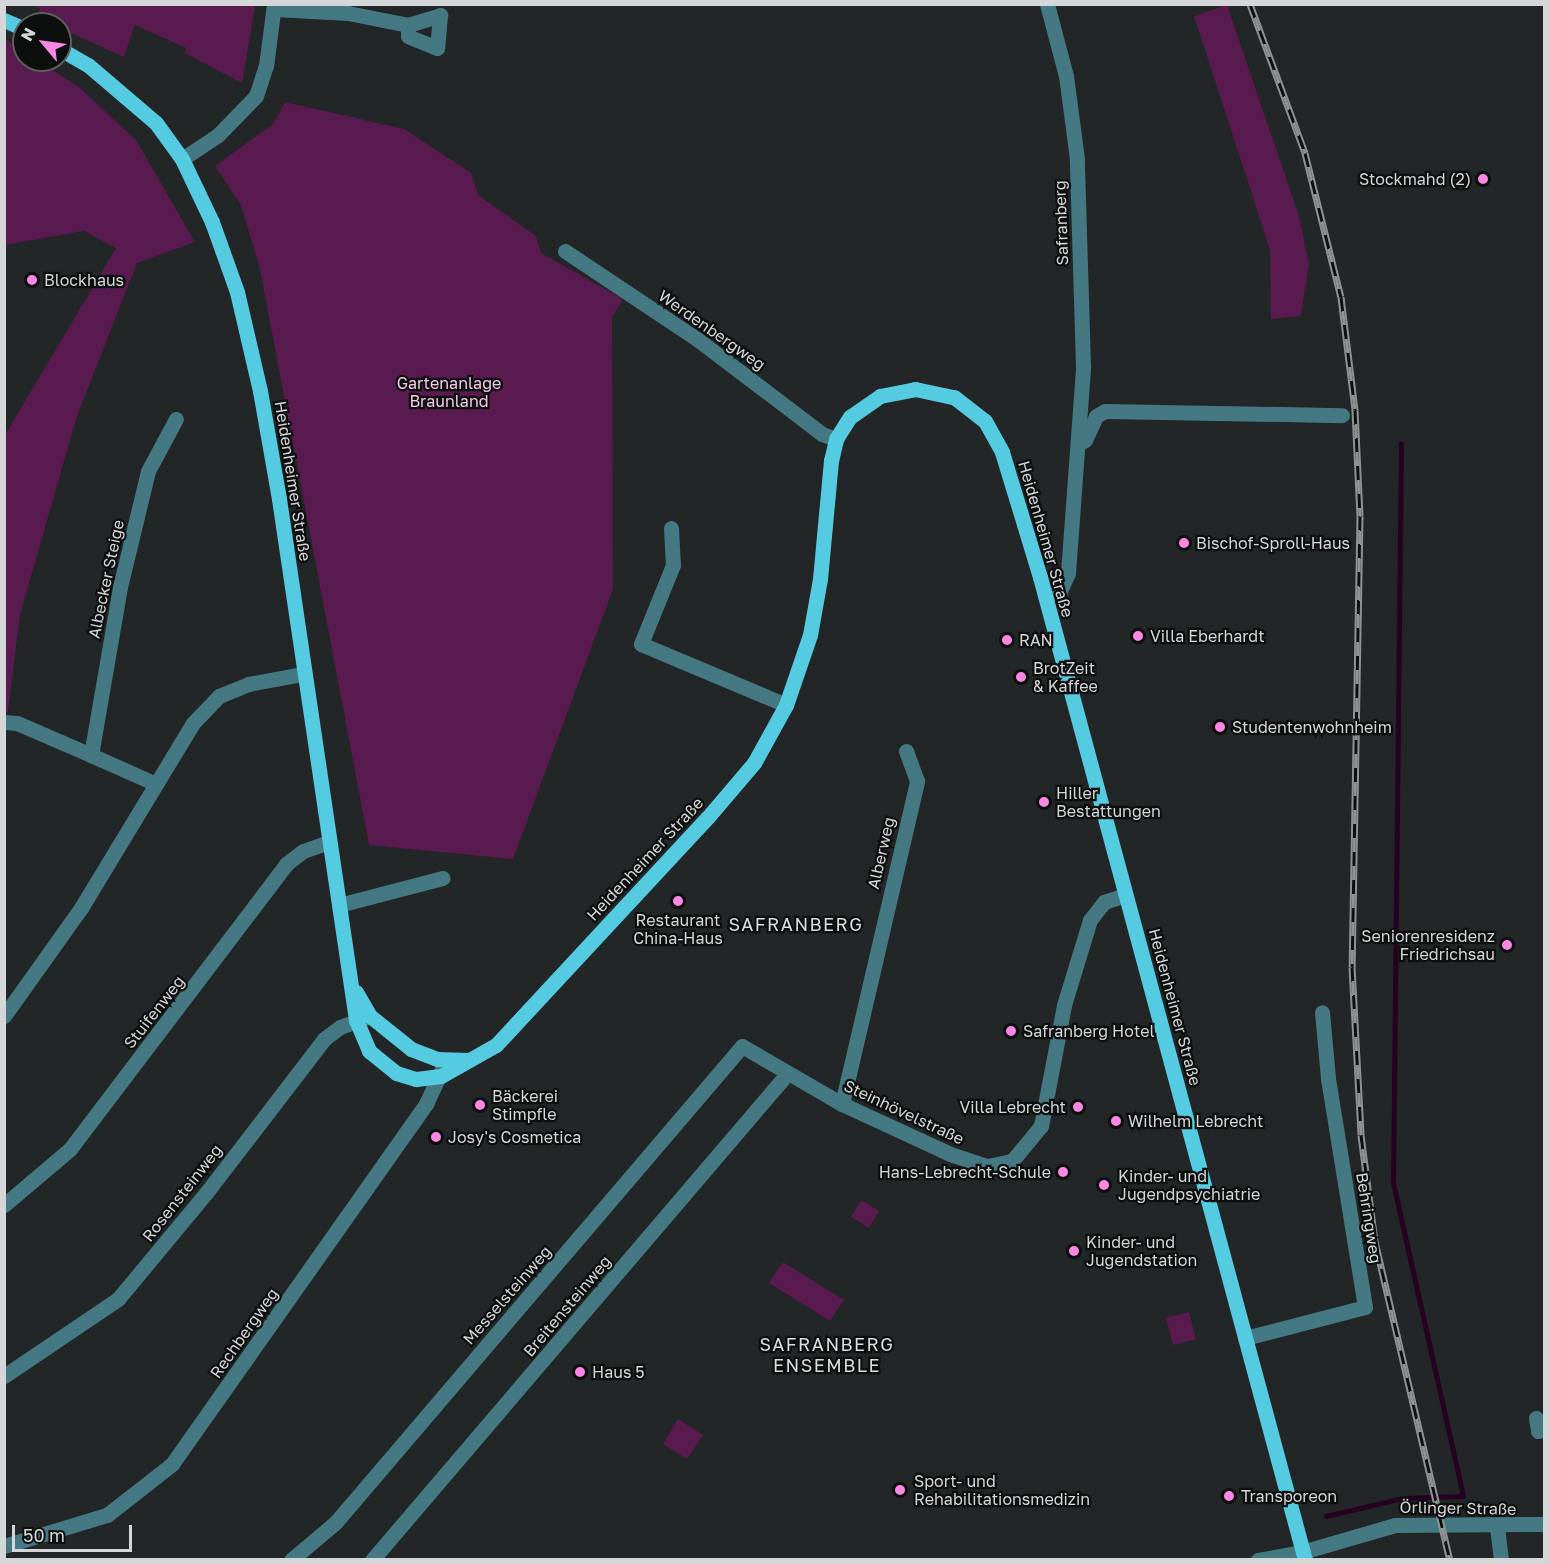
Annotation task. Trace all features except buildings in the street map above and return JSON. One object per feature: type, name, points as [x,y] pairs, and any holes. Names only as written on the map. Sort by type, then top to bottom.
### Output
[{"type":"main road","name":"Heidenheimer Straße","points":[[72,57],[128,96],[156,123],[182,159],[212,222],[230,272],[258,380],[339,905],[352,983],[363,1018],[363,1042],[386,1067],[416,1079],[441,1076],[478,1059],[504,1038],[723,802],[765,745],[786,705],[815,608],[836,439],[860,409],[891,391],[928,390],[965,403],[985,421],[1002,452],[1045,596],[1304,1556]]},
{"type":"main road","name":"Heidenheimer Straße","points":[[363,1018],[403,1044],[444,1061],[478,1059]]},
{"type":"street","name":"Safranberg","points":[[1045,596],[1060,591],[1068,573],[1083,367],[1077,159],[1066,76],[1047,4]]},
{"type":"street","points":[[182,159],[232,124],[256,96],[266,66],[274,7],[348,13],[408,25]]},
{"type":"street","name":"Werdenbergweg","points":[[565,251],[697,339],[822,434],[836,439]]},
{"type":"street","name":"Safranberg","points":[[1078,444],[1085,440],[1096,416],[1105,411],[1342,415]]},
{"type":"street","name":"Albecker Steige","points":[[91,754],[120,587],[148,471],[176,419]]},
{"type":"street","points":[[671,528],[673,565],[641,644],[786,705]]},
{"type":"street","points":[[4,1016],[81,908],[193,723],[219,696],[248,684],[303,674]]},
{"type":"street","points":[[11,722],[91,754],[156,784]]},
{"type":"street","name":"Alberweg","points":[[842,1104],[916,781],[906,751]]},
{"type":"street","name":"Stuifenweg","points":[[4,1205],[70,1149],[286,864],[303,851],[329,842]]},
{"type":"street","points":[[339,905],[443,878]]},
{"type":"street","name":"Steinhövelstraße","points":[[742,1046],[842,1104],[950,1154],[987,1166],[1012,1161],[1041,1126],[1064,1005],[1090,920],[1104,902],[1125,895]]},
{"type":"street","name":"Behringweg","points":[[1245,1338],[1365,1307],[1328,1077],[1322,1012]]},
{"type":"street","name":"Rosensteinweg","points":[[4,1376],[93,1319],[126,1291],[324,1039],[363,1018]]},
{"type":"street","name":"Messelsteinweg","points":[[291,1560],[335,1522],[742,1046]]},
{"type":"street","name":"Rechbergweg","points":[[4,1546],[106,1515],[172,1464],[426,1104],[441,1076],[444,1061]]},
{"type":"street","name":"Breitensteinweg","points":[[372,1560],[787,1074]]},
{"type":"street","name":"Örlinger Straße","points":[[1258,1560],[1304,1556],[1402,1524],[1497,1527],[1545,1524]]},
{"type":"street","points":[[1497,1527],[1501,1560]]},
{"type":"green space","points":[[32,5],[255,5],[242,83],[185,53],[186,48],[135,25],[124,57],[72,33],[72,12],[39,12],[40,8]]},
{"type":"green space","points":[[1227,5],[1299,216],[1309,264],[1301,316],[1271,319],[1270,250],[1194,16]]},
{"type":"green space","points":[[5,39],[12,44],[12,72],[55,72],[79,87],[136,140],[195,242],[137,263],[77,416],[20,615],[8,712],[4,711],[5,435],[116,248],[84,231],[5,245]]},
{"type":"green space","name":"Gartenanlage Braunland","points":[[285,102],[404,129],[471,173],[478,195],[536,236],[541,253],[623,299],[612,317],[613,589],[513,859],[369,845],[260,269],[241,205],[215,166],[273,124]]},
{"type":"green space","points":[[861,1200],[879,1211],[869,1228],[851,1217]]},
{"type":"green space","points":[[783,1262],[844,1300],[830,1321],[769,1283]]},
{"type":"green space","points":[[1189,1312],[1196,1339],[1173,1345],[1166,1318]]},
{"type":"green space","points":[[678,1419],[703,1435],[687,1459],[663,1444]]},
{"type":"waterway","points":[[1326,1516],[1403,1498],[1463,1496],[1393,1182],[1401,444]]},
{"type":"railway","points":[[1250,4],[1305,153],[1341,297],[1355,410],[1360,516],[1352,967],[1361,1135],[1375,1241],[1450,1560]]},
{"type":"place","name":"Stockmahd (2)","points":[[1483,179]]},
{"type":"place","name":"Blockhaus","points":[[32,280]]},
{"type":"place","name":"Bischof-Sproll-Haus","points":[[1184,543]]},
{"type":"place","name":"Villa Eberhardt","points":[[1138,636]]},
{"type":"place","name":"RAN","points":[[1007,640]]},
{"type":"place","name":"BrotZeit & Kaffee","points":[[1021,677]]},
{"type":"place","name":"Studentenwohnheim","points":[[1220,727]]},
{"type":"place","name":"Hiller Bestattungen","points":[[1044,802]]},
{"type":"place","name":"Restaurant China-Haus","points":[[678,901]]},
{"type":"place","name":"Seniorenresidenz Friedrichsau","points":[[1507,945]]},
{"type":"place","name":"Safranberg Hotel","points":[[1011,1031]]},
{"type":"place","name":"Bäckerei Stimpfle","points":[[480,1105]]},
{"type":"place","name":"Villa Lebrecht","points":[[1078,1107]]},
{"type":"place","name":"Wilhelm Lebrecht","points":[[1116,1121]]},
{"type":"place","name":"Josy's Cosmetica","points":[[436,1137]]},
{"type":"place","name":"Hans-Lebrecht-Schule","points":[[1063,1172]]},
{"type":"place","name":"Kinder- und Jugendpsychiatrie","points":[[1104,1185]]},
{"type":"place","name":"Kinder- und Jugendstation","points":[[1074,1251]]},
{"type":"place","name":"Haus 5","points":[[580,1372]]},
{"type":"place","name":"Sport- und Rehabilitationsmedizin","points":[[900,1490]]},
{"type":"place","name":"Transporeon","points":[[1229,1496]]},
{"type":"district","name":"SAFRANBERG","points":[[796,924]]},
{"type":"district","name":"SAFRANBERG ENSEMBLE","points":[[827,1355]]}]
